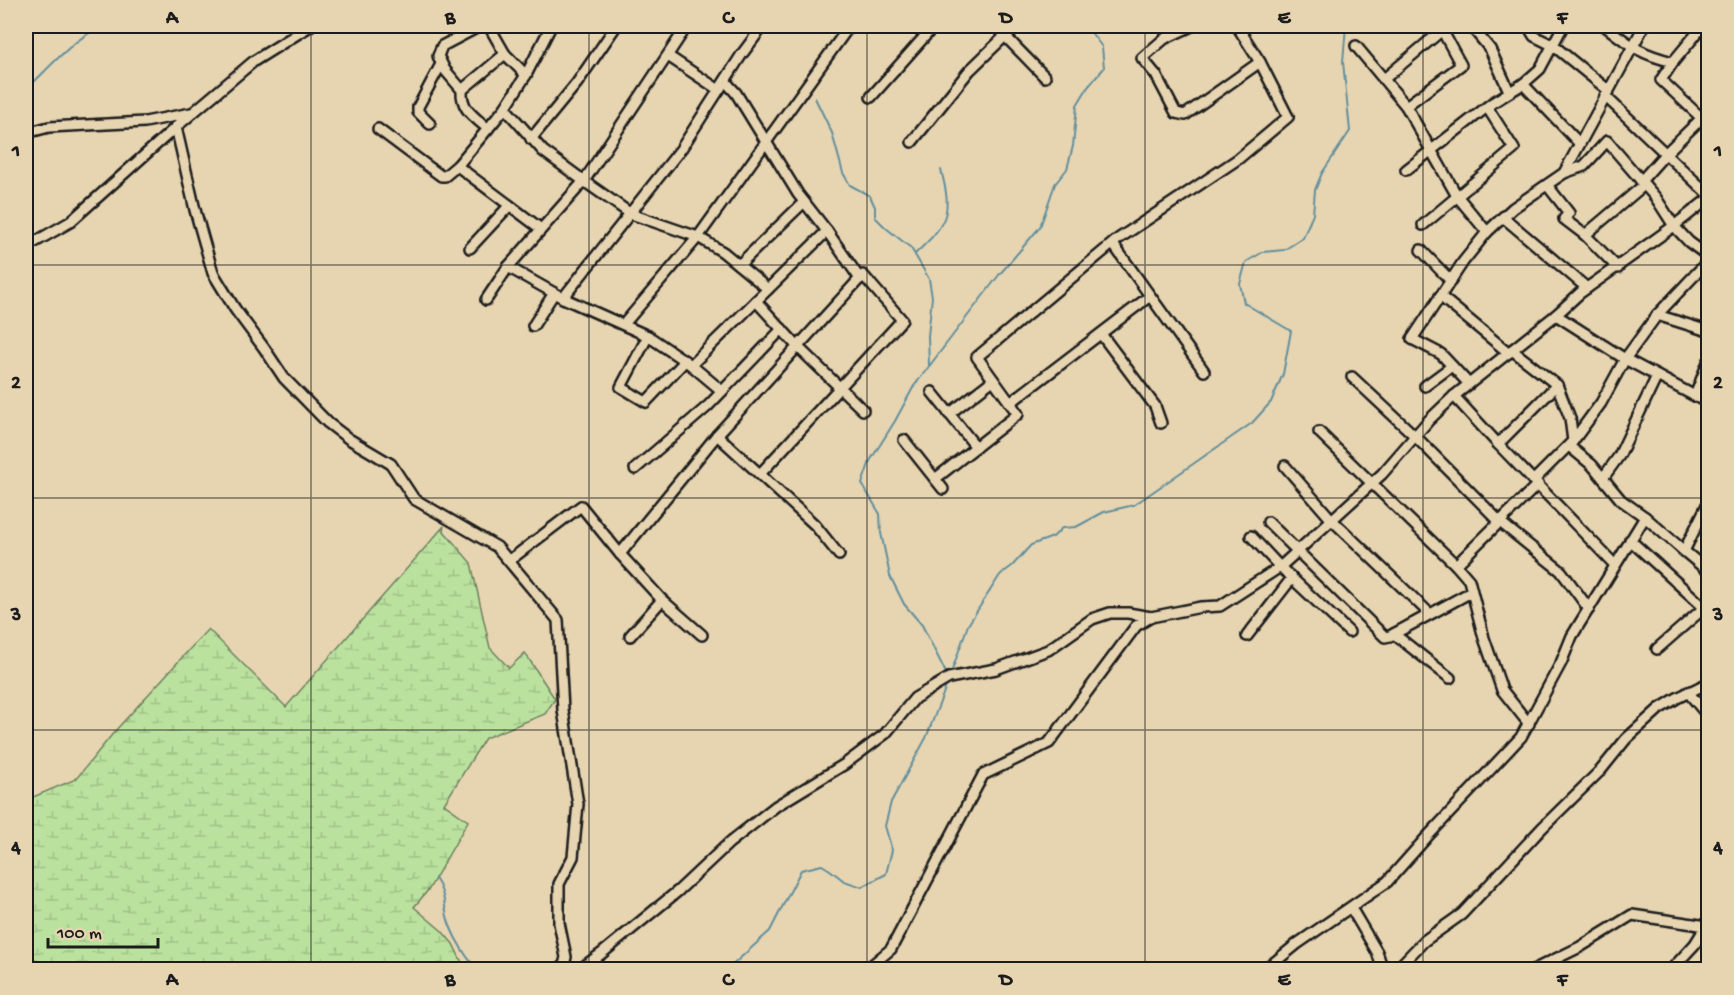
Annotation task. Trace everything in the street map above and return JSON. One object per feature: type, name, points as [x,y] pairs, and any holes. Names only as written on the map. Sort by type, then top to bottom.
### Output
[{"type":"street","points":[[26,247],[70,222],[254,61],[310,26]]},
{"type":"street","points":[[453,26],[462,35]]},
{"type":"street","points":[[480,26],[442,46],[438,56],[441,64],[462,90],[464,106],[488,129]]},
{"type":"street","points":[[489,26],[505,54],[526,75]]},
{"type":"street","points":[[531,139],[577,83],[616,26]]},
{"type":"street","points":[[486,300],[508,267],[584,181],[687,26]]},
{"type":"street","points":[[563,298],[681,149],[763,26]]},
{"type":"street","points":[[624,324],[698,237],[849,26]]},
{"type":"street","points":[[872,96],[934,26]]},
{"type":"street","points":[[997,26],[1046,77]]},
{"type":"street","points":[[912,142],[969,71],[1018,26]]},
{"type":"street","points":[[1192,26],[1164,39],[1142,58],[1156,75],[1179,115],[1185,115],[1260,62]]},
{"type":"street","points":[[935,479],[1018,414],[977,357],[1113,244],[1238,159],[1288,117],[1260,62],[1237,26]]},
{"type":"street","points":[[1471,26],[1490,49],[1509,91]]},
{"type":"street","points":[[1528,26],[1534,36],[1554,46],[1606,93],[1708,194]]},
{"type":"street","points":[[1406,170],[1540,69],[1563,26]]},
{"type":"street","points":[[1605,26],[1632,48],[1673,62]]},
{"type":"street","points":[[1564,174],[1644,26]]},
{"type":"street","points":[[1585,235],[1643,183],[1666,153],[1706,118],[1661,80],[1673,62],[1704,26]]},
{"type":"street","points":[[378,129],[441,176],[445,176],[458,165],[505,108],[526,75],[548,27]]},
{"type":"street","points":[[1384,79],[1445,28],[1461,65],[1406,106]]},
{"type":"street","points":[[1356,46],[1406,106],[1457,196],[1487,232]]},
{"type":"street","points":[[462,90],[505,54]]},
{"type":"street","points":[[668,56],[719,90]]},
{"type":"street","points":[[430,124],[418,112],[418,107],[441,64]]},
{"type":"street","points":[[725,81],[736,93],[804,202],[860,279]]},
{"type":"street","points":[[1523,84],[1579,143]]},
{"type":"street","points":[[1423,225],[1514,149],[1487,107]]},
{"type":"street","points":[[505,108],[543,151],[631,214],[698,237],[723,252],[768,289]]},
{"type":"street","points":[[26,133],[49,127],[145,122],[194,112]]},
{"type":"street","points":[[176,127],[195,210],[213,273],[235,309],[284,378],[328,423],[349,440],[391,464],[414,499],[490,542],[510,560],[552,610],[559,623],[563,711],[578,804],[573,857],[559,884],[558,923],[566,957],[563,969]]},
{"type":"street","points":[[1469,384],[1441,354],[1412,339],[1487,232],[1513,208],[1564,174],[1584,166],[1607,141],[1656,198],[1674,226],[1689,242],[1708,256]]},
{"type":"street","points":[[458,165],[541,229]]},
{"type":"street","points":[[1547,185],[1569,213],[1564,219],[1585,235],[1618,268]]},
{"type":"street","points":[[866,969],[891,949],[983,775],[1049,743],[1136,626],[1151,617],[1201,607],[1220,606],[1280,567],[1382,474],[1454,396],[1587,288],[1618,268],[1708,199]]},
{"type":"street","points":[[739,265],[804,202]]},
{"type":"street","points":[[470,248],[509,206]]},
{"type":"street","points":[[1503,217],[1587,288]]},
{"type":"street","points":[[648,336],[621,387],[646,402],[756,301],[827,231]]},
{"type":"street","points":[[1113,244],[1203,371]]},
{"type":"street","points":[[1421,250],[1451,281]]},
{"type":"street","points":[[1456,565],[1500,522],[1571,443],[1601,403],[1625,359],[1658,315],[1708,261]]},
{"type":"street","points":[[508,267],[563,298],[648,336],[688,363],[722,391]]},
{"type":"street","points":[[620,554],[717,435],[863,275],[902,320],[760,474]]},
{"type":"street","points":[[533,326],[554,293]]},
{"type":"street","points":[[1010,404],[1150,296]]},
{"type":"street","points":[[1440,296],[1510,352],[1557,385],[1570,418],[1571,443],[1621,500],[1708,571]]},
{"type":"street","points":[[756,301],[797,346],[862,410]]},
{"type":"street","points":[[1556,315],[1625,359],[1708,404]]},
{"type":"street","points":[[1658,315],[1708,331]]},
{"type":"street","points":[[634,469],[708,406],[782,329]]},
{"type":"street","points":[[1101,334],[1155,406],[1161,423]]},
{"type":"street","points":[[1695,396],[1708,362]]},
{"type":"street","points":[[1425,386],[1452,366]]},
{"type":"street","points":[[1603,478],[1619,456],[1657,376]]},
{"type":"street","points":[[1352,377],[1415,436],[1500,522],[1561,571],[1589,609]]},
{"type":"street","points":[[950,414],[993,380]]},
{"type":"street","points":[[1498,444],[1557,385]]},
{"type":"street","points":[[932,392],[976,447]]},
{"type":"street","points":[[1454,396],[1614,564]]},
{"type":"street","points":[[1319,432],[1469,580],[1484,638],[1502,690],[1529,724]]},
{"type":"street","points":[[717,435],[815,525],[839,555]]},
{"type":"street","points":[[904,440],[943,489]]},
{"type":"street","points":[[1285,466],[1331,519],[1430,614]]},
{"type":"street","points":[[1684,551],[1708,503]]},
{"type":"street","points":[[510,560],[581,506],[662,600],[702,634]]},
{"type":"street","points":[[1265,969],[1387,882],[1521,737],[1561,663],[1572,636],[1614,564],[1645,518]]},
{"type":"street","points":[[1268,522],[1382,636],[1387,637],[1394,634],[1471,592]]},
{"type":"street","points":[[1251,536],[1348,632]]},
{"type":"street","points":[[1630,540],[1707,609],[1657,649]]},
{"type":"street","points":[[1246,636],[1292,578]]},
{"type":"street","points":[[630,636],[662,600]]},
{"type":"street","points":[[579,969],[652,912],[729,843],[776,806],[845,764],[885,734],[915,698],[949,678],[996,669],[1048,650],[1092,619],[1110,613],[1151,617]]},
{"type":"street","points":[[1394,634],[1450,678]]},
{"type":"street","points":[[1396,969],[1424,940],[1462,914],[1542,828],[1601,770],[1626,739],[1659,709],[1708,683]]},
{"type":"street","points":[[1688,692],[1708,716]]},
{"type":"street","points":[[1351,908],[1377,952],[1383,969]]},
{"type":"street","points":[[1533,969],[1580,947],[1629,916],[1708,924],[1695,944],[1671,969]]},
{"type":"green space","points":[[444,526],[443,530],[471,563],[490,648],[509,668],[525,653],[555,699],[545,714],[485,738],[444,804],[468,821],[429,889],[414,907],[442,931],[453,944],[465,969],[53,970],[26,954],[26,800],[76,779],[115,731],[208,629],[286,707]]},
{"type":"waterway","points":[[26,86],[33,83],[82,37],[104,27],[133,26]]},
{"type":"waterway","points":[[950,676],[968,625],[1000,575],[1012,566],[1031,545],[1053,537],[1062,528],[1076,527],[1104,512],[1134,505],[1252,423],[1271,402],[1283,374],[1291,331],[1244,303],[1240,284],[1246,262],[1263,252],[1284,250],[1303,238],[1313,214],[1315,190],[1322,173],[1350,131],[1343,62],[1346,26]]},
{"type":"waterway","points":[[947,675],[922,625],[904,604],[890,576],[881,533],[880,514],[862,484],[870,461],[914,386],[999,275],[1040,227],[1055,184],[1067,169],[1073,146],[1077,105],[1104,68],[1102,47],[1090,31]]},
{"type":"waterway","points":[[815,98],[832,133],[843,173],[850,185],[870,196],[875,207],[875,217],[911,248],[929,279],[932,297],[928,336],[929,365]]},
{"type":"waterway","points":[[915,254],[934,234],[944,217],[946,197],[941,170]]},
{"type":"waterway","points":[[727,970],[770,931],[801,870],[822,865],[844,881],[862,887],[886,874],[892,850],[885,826],[891,802],[926,738],[947,684]]},
{"type":"waterway","points":[[435,878],[441,891],[452,932],[478,970]]}]
